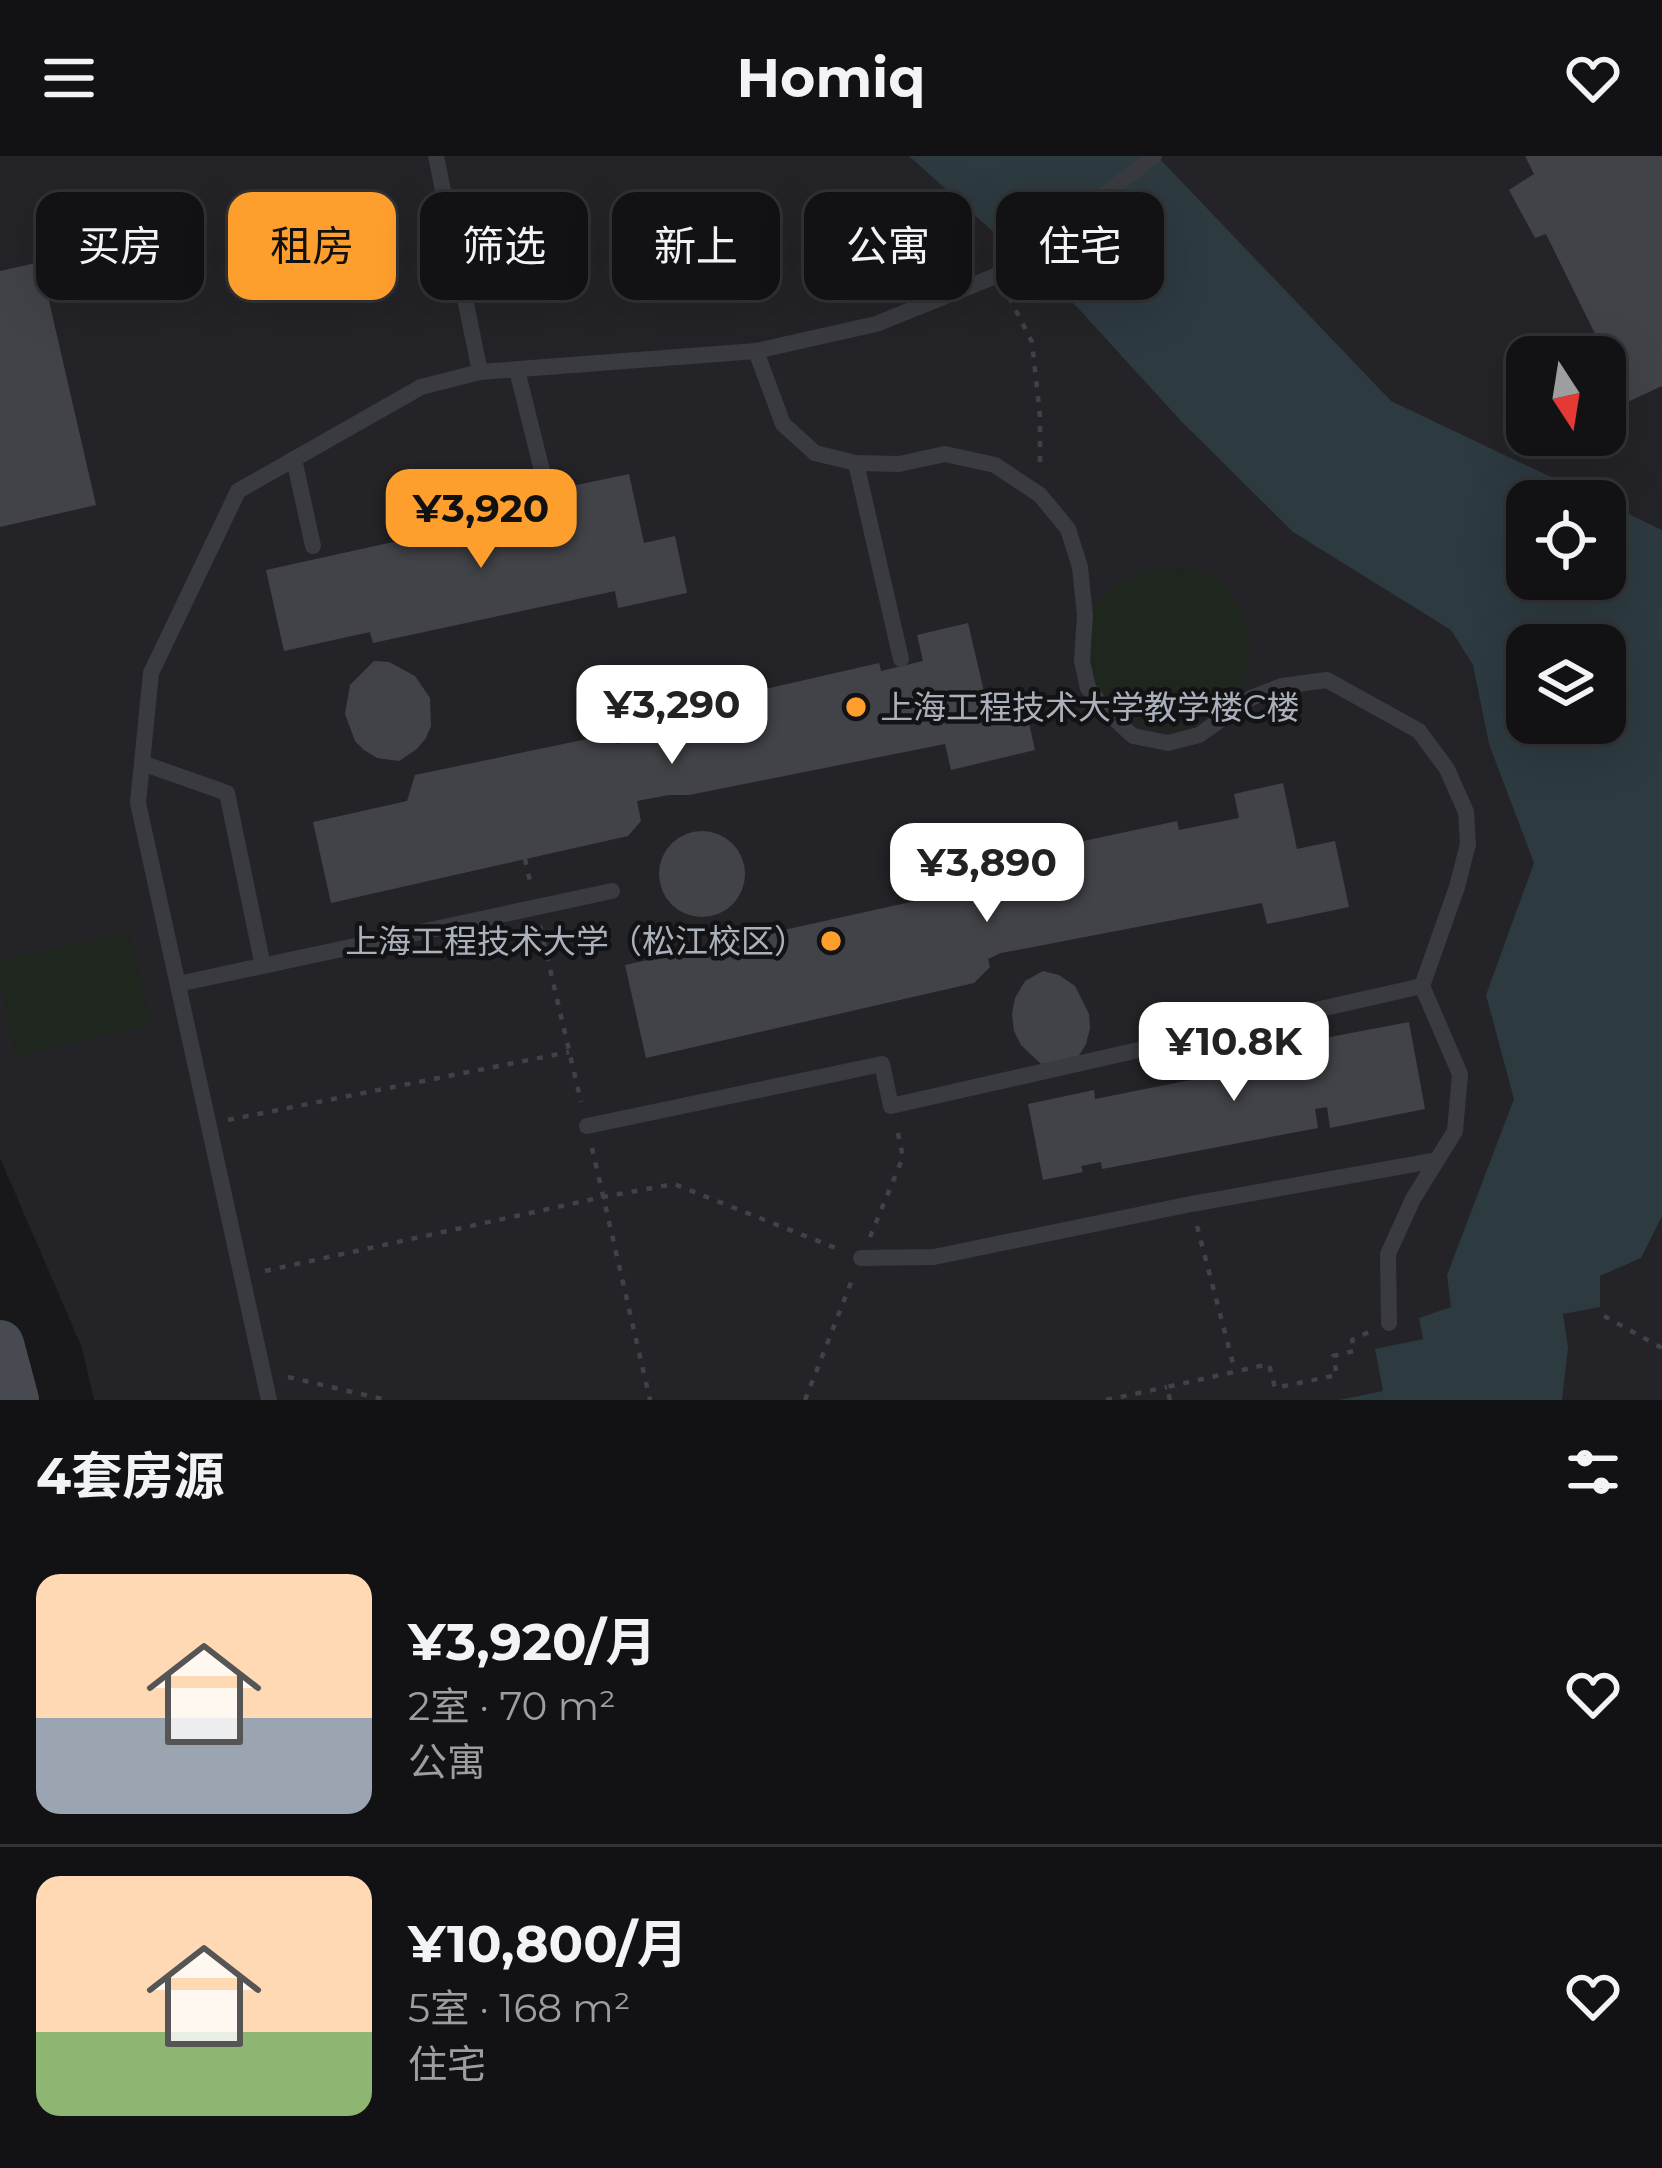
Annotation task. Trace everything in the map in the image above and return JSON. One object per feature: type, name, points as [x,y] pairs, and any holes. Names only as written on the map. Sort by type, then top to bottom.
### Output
[{"type":"main road","points":[[0,1344],[15,1400]]},
{"type":"lane","points":[[436,156],[480,372]]},
{"type":"lane","points":[[1108,192],[1154,156]]},
{"type":"lane","points":[[269,1400],[138,803],[151,673],[238,491],[422,387],[480,372],[756,351],[876,324],[996,276]]},
{"type":"lane","points":[[756,351],[783,424],[815,453],[856,464],[899,464],[945,454],[995,465],[1040,495],[1068,529],[1080,567],[1085,616],[1082,661],[1088,688],[1133,736],[1168,743],[1199,735],[1252,698],[1282,686],[1327,680],[1419,731],[1447,770],[1466,812],[1468,844],[1422,986],[1460,1074],[1455,1131],[1413,1199],[1388,1255],[1389,1323]]},
{"type":"lane","points":[[517,370],[546,487]]},
{"type":"lane","points":[[295,459],[314,546]]},
{"type":"lane","points":[[856,464],[901,659]]},
{"type":"lane","points":[[142,763],[226,793],[263,966]]},
{"type":"lane","points":[[178,984],[612,891]]},
{"type":"lane","points":[[587,1126],[882,1064],[891,1106],[1422,986]]},
{"type":"lane","points":[[861,1258],[934,1257],[1437,1160]]},
{"type":"path","points":[[1011,300],[1033,342],[1040,416],[1040,495]]},
{"type":"path","points":[[209,1124],[569,1052]]},
{"type":"path","points":[[242,1276],[674,1184],[861,1258]]},
{"type":"path","points":[[1191,1204],[1235,1371]]},
{"type":"path","points":[[1604,1316],[1662,1348]]},
{"type":"path","points":[[1106,1400],[1269,1364],[1275,1388],[1337,1375],[1333,1356],[1354,1351],[1352,1340],[1389,1323]]},
{"type":"path","points":[[263,1372],[387,1400]]},
{"type":"path","points":[[1167,1388],[1170,1400]]},
{"type":"shaded area","name":"上海工程技术大学（松江校区）","points":[[0,156],[1662,156],[1662,1400],[94,1400],[82,1348],[0,1158]]},
{"type":"shaded area","points":[[909,156],[1157,156],[1391,401],[1557,480],[1506,480],[1506,600],[1626,600],[1626,513],[1662,530],[1662,1216],[1641,1258],[1600,1276],[1600,1307],[1563,1314],[1568,1348],[1562,1400],[1339,1400],[1383,1391],[1375,1349],[1423,1339],[1419,1318],[1451,1307],[1447,1275],[1514,1099],[1486,995],[1534,863],[1489,744],[1473,665],[1451,630],[1293,532],[1069,300],[1164,300],[1164,192],[996,192],[996,234],[972,213],[972,192],[949,192]]},
{"type":"shaded area","points":[[1165,566],[1204,576],[1208,569],[1218,578],[1241,610],[1250,648],[1247,673],[1234,695],[1201,721],[1169,731],[1145,725],[1117,708],[1106,711],[1088,688],[1090,613],[1120,579],[1125,583],[1140,572]]},
{"type":"shaded area","points":[[130,932],[151,1025],[15,1056],[0,986],[0,960]]},
{"type":"building","points":[[1525,156],[1662,156],[1662,386],[1626,403],[1626,336],[1596,336],[1546,234],[1535,238],[1509,190],[1534,174]]},
{"type":"building","points":[[36,263],[36,300],[49,300],[96,505],[0,527],[0,271]]},
{"type":"building","points":[[629,474],[644,543],[675,536],[687,593],[618,608],[615,591],[373,643],[370,632],[284,651],[266,570],[557,506],[553,490]]},
{"type":"building","points":[[968,623],[985,696],[1021,688],[1035,750],[951,770],[945,744],[637,801],[641,821],[628,836],[331,903],[313,822],[407,801],[415,775],[611,734],[617,744],[643,739],[639,718],[879,663],[881,671],[923,661],[917,635]]},
{"type":"building","points":[[374,661],[389,662],[415,676],[430,698],[431,726],[426,738],[399,761],[377,758],[364,750],[355,741],[345,714],[350,685]]},
{"type":"building","points":[[1283,783],[1297,849],[1335,841],[1349,907],[1267,924],[1262,903],[1001,953],[988,959],[990,967],[974,983],[646,1058],[625,965],[988,885],[985,862],[1177,821],[1179,830],[1239,818],[1234,794]]},
{"type":"building","points":[[702,831],[718,834],[732,844],[742,858],[742,890],[732,904],[718,914],[702,917],[686,914],[672,904],[662,890],[659,874],[662,858],[672,844],[686,834]]},
{"type":"building","points":[[1043,971],[1075,986],[1089,1014],[1086,1044],[1077,1059],[1042,1065],[1014,1031],[1015,998],[1025,981]]},
{"type":"building","points":[[1409,1022],[1425,1109],[1330,1128],[1327,1107],[1315,1109],[1318,1128],[1102,1169],[1101,1162],[1081,1166],[1083,1172],[1043,1180],[1028,1104],[1094,1090],[1095,1099],[1296,1059],[1293,1044]]},
{"type":"place","name":"上海工程技术大学教学楼C楼","points":[[856,707]]},
{"type":"place","name":"上海工程技术大学（松江校区）","points":[[831,941]]}]
